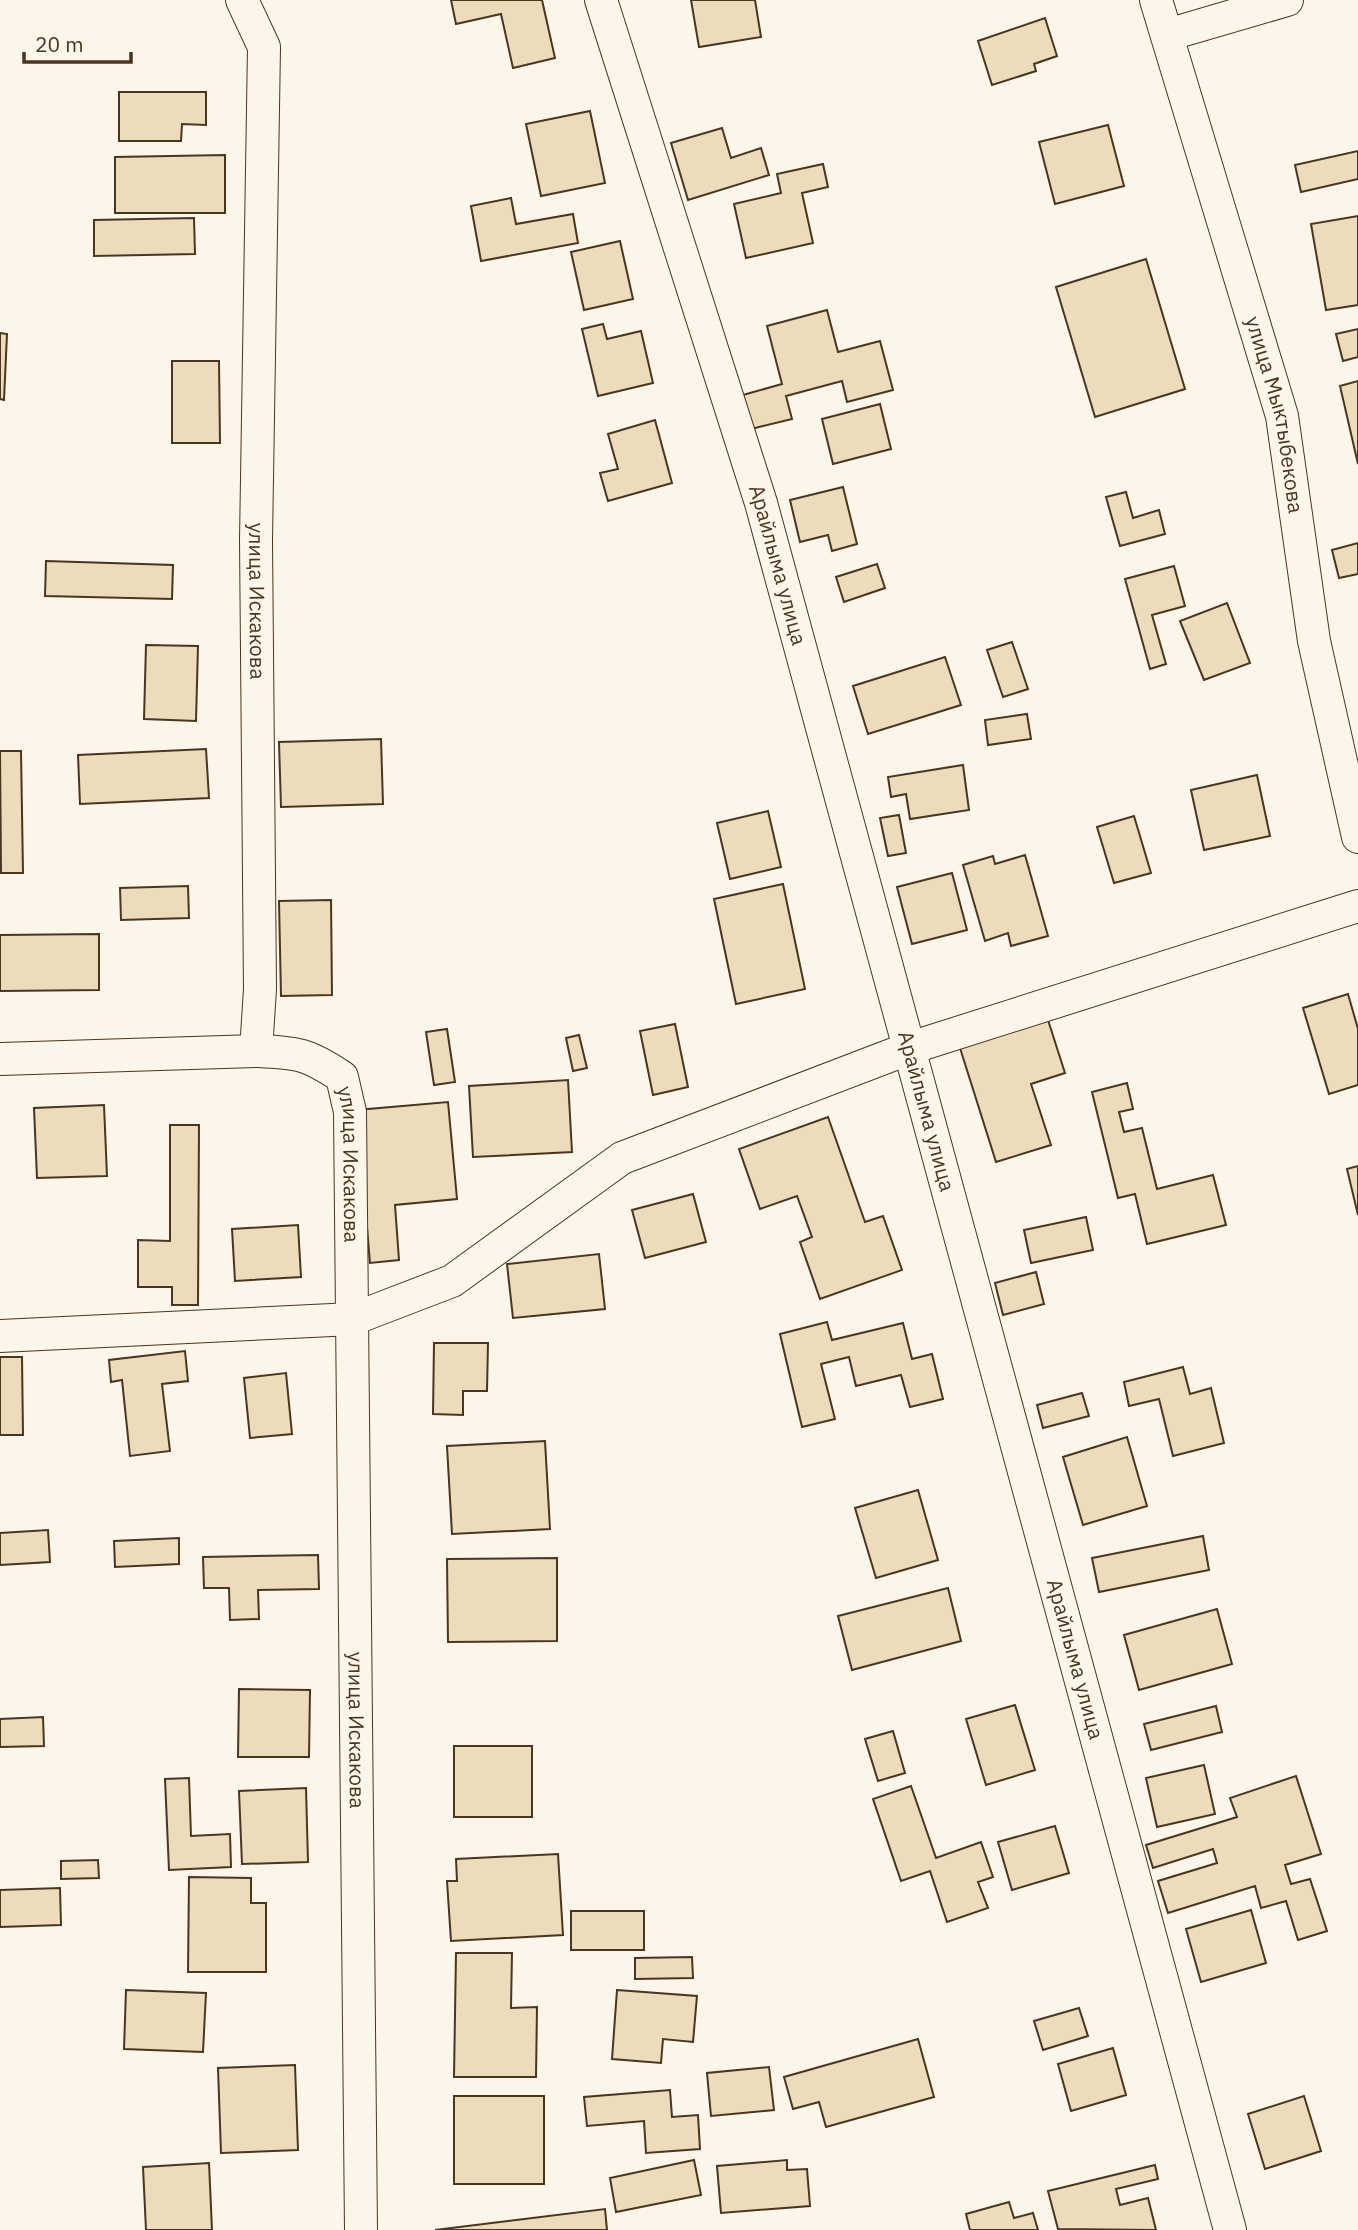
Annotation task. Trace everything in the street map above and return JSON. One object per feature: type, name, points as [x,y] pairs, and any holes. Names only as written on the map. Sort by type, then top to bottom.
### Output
[{"type":"street","name":"улица Искакова","points":[[242,0],[264,47],[256,540],[260,975],[256,1051],[300,1053],[320,1062],[342,1077],[350,1112],[361,2230]]},
{"type":"street","name":"Арайлыма улица","points":[[601,0],[761,503],[1230,2230]]},
{"type":"street","name":"улица Мыктыбекова","points":[[1156,0],[1282,416],[1314,641],[1358,837]]},
{"type":"street","points":[[1167,35],[1287,0]]},
{"type":"street","points":[[0,1336],[353,1319],[452,1281],[622,1158],[909,1048],[1358,906]]},
{"type":"street","points":[[0,1059],[256,1051]]},
{"type":"building","points":[[451,0],[542,0],[555,58],[513,68],[501,14],[456,24]]},
{"type":"building","points":[[691,0],[755,0],[761,37],[699,47]]},
{"type":"building","points":[[1045,18],[1057,56],[1034,64],[1036,71],[992,85],[978,41]]},
{"type":"building","points":[[119,92],[206,92],[206,125],[182,124],[181,141],[119,141]]},
{"type":"building","points":[[590,111],[605,183],[541,196],[526,124]]},
{"type":"building","points":[[1108,125],[1124,186],[1055,204],[1039,142]]},
{"type":"building","points":[[722,128],[731,158],[761,148],[769,175],[688,200],[671,143]]},
{"type":"building","points":[[1358,151],[1358,179],[1301,192],[1295,165]]},
{"type":"building","points":[[225,155],[225,213],[115,213],[115,157]]},
{"type":"building","points":[[823,164],[828,187],[802,193],[813,243],[746,258],[734,204],[781,193],[777,174]]},
{"type":"building","points":[[511,198],[516,224],[573,214],[578,243],[481,261],[471,206]]},
{"type":"building","points":[[1358,216],[1358,305],[1326,310],[1311,224]]},
{"type":"building","points":[[194,218],[195,254],[94,256],[94,220]]},
{"type":"building","points":[[620,241],[633,299],[584,310],[571,252]]},
{"type":"building","points":[[1146,259],[1185,389],[1095,417],[1056,287]]},
{"type":"building","points":[[827,310],[838,352],[880,341],[893,390],[847,402],[842,381],[786,396],[792,419],[751,429],[743,395],[782,384],[767,326]]},
{"type":"building","points":[[603,324],[607,339],[641,331],[653,383],[598,396],[582,329]]},
{"type":"building","points":[[1358,329],[1358,357],[1343,361],[1336,334]]},
{"type":"building","points":[[0,333],[7,334],[4,400],[0,399]]},
{"type":"building","points":[[172,361],[219,361],[220,443],[172,443]]},
{"type":"building","points":[[1358,381],[1358,464],[1340,386]]},
{"type":"building","points":[[880,404],[891,449],[833,464],[822,419]]},
{"type":"building","points":[[655,420],[672,483],[608,501],[600,473],[618,469],[608,434]]},
{"type":"building","points":[[843,487],[857,544],[832,551],[828,535],[800,542],[790,500]]},
{"type":"building","points":[[1126,492],[1133,518],[1159,510],[1165,534],[1120,546],[1106,497]]},
{"type":"building","points":[[1358,543],[1358,574],[1339,578],[1332,550]]},
{"type":"building","points":[[46,561],[173,565],[172,599],[45,596]]},
{"type":"building","points":[[877,564],[885,588],[844,602],[836,577]]},
{"type":"building","points":[[1174,566],[1185,606],[1152,615],[1166,664],[1150,669],[1125,579]]},
{"type":"building","points":[[1227,603],[1250,663],[1204,680],[1180,621]]},
{"type":"building","points":[[1012,642],[1028,689],[1003,697],[987,650]]},
{"type":"building","points":[[146,645],[198,646],[196,721],[144,719]]},
{"type":"building","points":[[945,657],[961,705],[868,734],[853,686]]},
{"type":"building","points":[[1027,714],[1031,739],[988,745],[985,720]]},
{"type":"building","points":[[381,739],[383,804],[281,807],[279,742]]},
{"type":"building","points":[[206,749],[209,798],[80,804],[78,755]]},
{"type":"building","points":[[0,751],[21,751],[23,873],[1,873]]},
{"type":"building","points":[[963,765],[969,810],[910,819],[906,794],[891,797],[888,777]]},
{"type":"building","points":[[1257,775],[1270,836],[1204,850],[1191,790]]},
{"type":"building","points":[[768,811],[781,867],[730,879],[717,823]]},
{"type":"building","points":[[899,815],[906,853],[888,856],[880,818]]},
{"type":"building","points":[[1134,816],[1151,873],[1114,883],[1097,827]]},
{"type":"building","points":[[1025,855],[1048,936],[1011,946],[1008,933],[985,941],[963,865],[993,856],[995,864]]},
{"type":"building","points":[[952,873],[967,930],[912,944],[897,887]]},
{"type":"building","points":[[783,884],[805,989],[736,1004],[714,899]]},
{"type":"building","points":[[188,886],[189,918],[121,920],[120,888]]},
{"type":"building","points":[[331,900],[332,995],[281,996],[279,901]]},
{"type":"building","points":[[99,934],[99,990],[0,991],[0,935]]},
{"type":"building","points":[[1348,994],[1358,1029],[1358,1085],[1329,1094],[1303,1008]]},
{"type":"building","points":[[1048,1020],[1065,1073],[1031,1084],[1051,1145],[996,1162],[960,1048]]},
{"type":"building","points":[[675,1024],[688,1087],[653,1095],[640,1031]]},
{"type":"building","points":[[447,1029],[455,1082],[434,1085],[426,1032]]},
{"type":"building","points":[[579,1035],[587,1068],[573,1071],[566,1038]]},
{"type":"building","points":[[568,1080],[572,1152],[473,1157],[469,1086]]},
{"type":"building","points":[[1127,1083],[1133,1109],[1119,1112],[1124,1132],[1142,1128],[1157,1189],[1213,1175],[1226,1225],[1147,1244],[1135,1194],[1118,1198],[1092,1092]]},
{"type":"building","points":[[448,1102],[457,1199],[395,1205],[399,1260],[370,1263],[357,1110]]},
{"type":"building","points":[[104,1105],[107,1176],[37,1178],[34,1108]]},
{"type":"building","points":[[828,1117],[865,1222],[883,1216],[902,1270],[820,1299],[800,1242],[812,1237],[797,1196],[760,1209],[739,1149]]},
{"type":"building","points":[[170,1125],[199,1125],[198,1305],[172,1305],[172,1287],[138,1287],[138,1240],[170,1241]]},
{"type":"building","points":[[1358,1166],[1358,1215],[1347,1169]]},
{"type":"building","points":[[693,1194],[706,1242],[645,1258],[632,1210]]},
{"type":"building","points":[[1086,1217],[1093,1250],[1031,1263],[1024,1230]]},
{"type":"building","points":[[298,1225],[301,1277],[235,1281],[232,1229]]},
{"type":"building","points":[[599,1254],[605,1309],[513,1318],[507,1264]]},
{"type":"building","points":[[1036,1272],[1044,1304],[1003,1315],[995,1283]]},
{"type":"building","points":[[827,1322],[832,1340],[903,1323],[912,1359],[932,1354],[943,1399],[910,1407],[901,1375],[856,1386],[849,1357],[821,1364],[835,1419],[802,1427],[780,1334]]},
{"type":"building","points":[[434,1343],[488,1343],[487,1391],[463,1391],[463,1415],[433,1414]]},
{"type":"building","points":[[185,1351],[188,1381],[162,1384],[170,1451],[130,1456],[122,1380],[111,1382],[109,1360]]},
{"type":"building","points":[[0,1357],[22,1357],[23,1435],[0,1435]]},
{"type":"building","points":[[1183,1367],[1190,1394],[1211,1388],[1224,1443],[1173,1456],[1159,1399],[1129,1406],[1124,1382]]},
{"type":"building","points":[[286,1373],[292,1434],[250,1438],[244,1378]]},
{"type":"building","points":[[1082,1393],[1089,1416],[1043,1428],[1037,1405]]},
{"type":"building","points":[[1127,1437],[1147,1506],[1083,1525],[1063,1457]]},
{"type":"building","points":[[545,1441],[550,1529],[452,1534],[447,1446]]},
{"type":"building","points":[[918,1490],[938,1560],[876,1578],[855,1508]]},
{"type":"building","points":[[48,1530],[50,1562],[0,1565],[0,1533]]},
{"type":"building","points":[[1203,1536],[1209,1570],[1099,1592],[1092,1558]]},
{"type":"building","points":[[179,1538],[179,1564],[115,1567],[114,1541]]},
{"type":"building","points":[[318,1555],[319,1589],[258,1590],[259,1619],[230,1620],[229,1588],[204,1588],[203,1557]]},
{"type":"building","points":[[557,1558],[557,1641],[448,1642],[447,1559]]},
{"type":"building","points":[[948,1588],[961,1641],[852,1670],[838,1616]]},
{"type":"building","points":[[1217,1609],[1232,1664],[1139,1690],[1124,1635]]},
{"type":"building","points":[[239,1689],[310,1690],[309,1757],[238,1757]]},
{"type":"building","points":[[1015,1705],[1035,1770],[986,1785],[966,1719]]},
{"type":"building","points":[[1216,1706],[1222,1732],[1151,1750],[1144,1724]]},
{"type":"building","points":[[43,1717],[44,1746],[0,1747],[0,1719]]},
{"type":"building","points":[[893,1731],[905,1773],[878,1781],[865,1739]]},
{"type":"building","points":[[454,1746],[532,1746],[532,1817],[454,1817]]},
{"type":"building","points":[[1204,1765],[1215,1814],[1157,1827],[1146,1778]]},
{"type":"building","points":[[1296,1776],[1321,1854],[1285,1865],[1291,1884],[1310,1879],[1327,1931],[1298,1940],[1286,1901],[1261,1908],[1255,1886],[1168,1913],[1158,1881],[1217,1863],[1213,1849],[1153,1868],[1146,1845],[1237,1817],[1230,1798]]},
{"type":"building","points":[[189,1778],[191,1836],[230,1834],[231,1867],[169,1870],[165,1779]]},
{"type":"building","points":[[911,1786],[936,1858],[981,1842],[993,1877],[978,1882],[988,1908],[947,1922],[930,1871],[901,1881],[873,1799]]},
{"type":"building","points":[[306,1788],[308,1862],[242,1864],[239,1791]]},
{"type":"building","points":[[1055,1826],[1069,1873],[1012,1890],[998,1842]]},
{"type":"building","points":[[558,1854],[563,1935],[451,1941],[447,1881],[457,1881],[456,1859]]},
{"type":"building","points":[[98,1860],[99,1878],[61,1879],[61,1861]]},
{"type":"building","points":[[189,1877],[251,1878],[251,1903],[266,1903],[266,1972],[188,1972]]},
{"type":"building","points":[[60,1888],[61,1925],[0,1927],[0,1890]]},
{"type":"building","points":[[1251,1910],[1266,1963],[1201,1982],[1186,1929]]},
{"type":"building","points":[[571,1911],[644,1911],[644,1950],[571,1950]]},
{"type":"building","points":[[456,1953],[512,1953],[511,2008],[537,2007],[536,2077],[454,2077]]},
{"type":"building","points":[[692,1957],[693,1978],[635,1979],[635,1958]]},
{"type":"building","points":[[126,1990],[206,1993],[203,2052],[124,2049]]},
{"type":"building","points":[[617,1990],[697,1996],[693,2042],[663,2039],[661,2063],[612,2059]]},
{"type":"building","points":[[1079,2008],[1088,2036],[1043,2050],[1034,2021]]},
{"type":"building","points":[[918,2039],[934,2097],[826,2127],[819,2102],[793,2109],[784,2077]]},
{"type":"building","points":[[1113,2048],[1126,2095],[1071,2111],[1058,2064]]},
{"type":"building","points":[[295,2065],[298,2150],[221,2153],[218,2068]]},
{"type":"building","points":[[769,2067],[774,2110],[711,2116],[707,2073]]},
{"type":"building","points":[[670,2090],[672,2117],[698,2115],[700,2149],[646,2153],[644,2121],[587,2126],[584,2097]]},
{"type":"building","points":[[454,2096],[544,2096],[544,2184],[454,2184]]},
{"type":"building","points":[[1304,2096],[1321,2151],[1265,2169],[1248,2114]]},
{"type":"building","points":[[694,2160],[701,2195],[616,2212],[610,2178]]},
{"type":"building","points":[[787,2160],[787,2170],[807,2169],[810,2206],[721,2213],[717,2166]]},
{"type":"building","points":[[209,2163],[212,2230],[146,2230],[143,2167]]},
{"type":"building","points":[[1155,2165],[1158,2179],[1116,2189],[1120,2205],[1148,2198],[1156,2230],[1058,2229],[1048,2191]]},
{"type":"building","points":[[1009,2202],[1014,2218],[1033,2213],[1038,2230],[970,2230],[966,2214]]},
{"type":"building","points":[[605,2209],[607,2230],[435,2230]]}]
